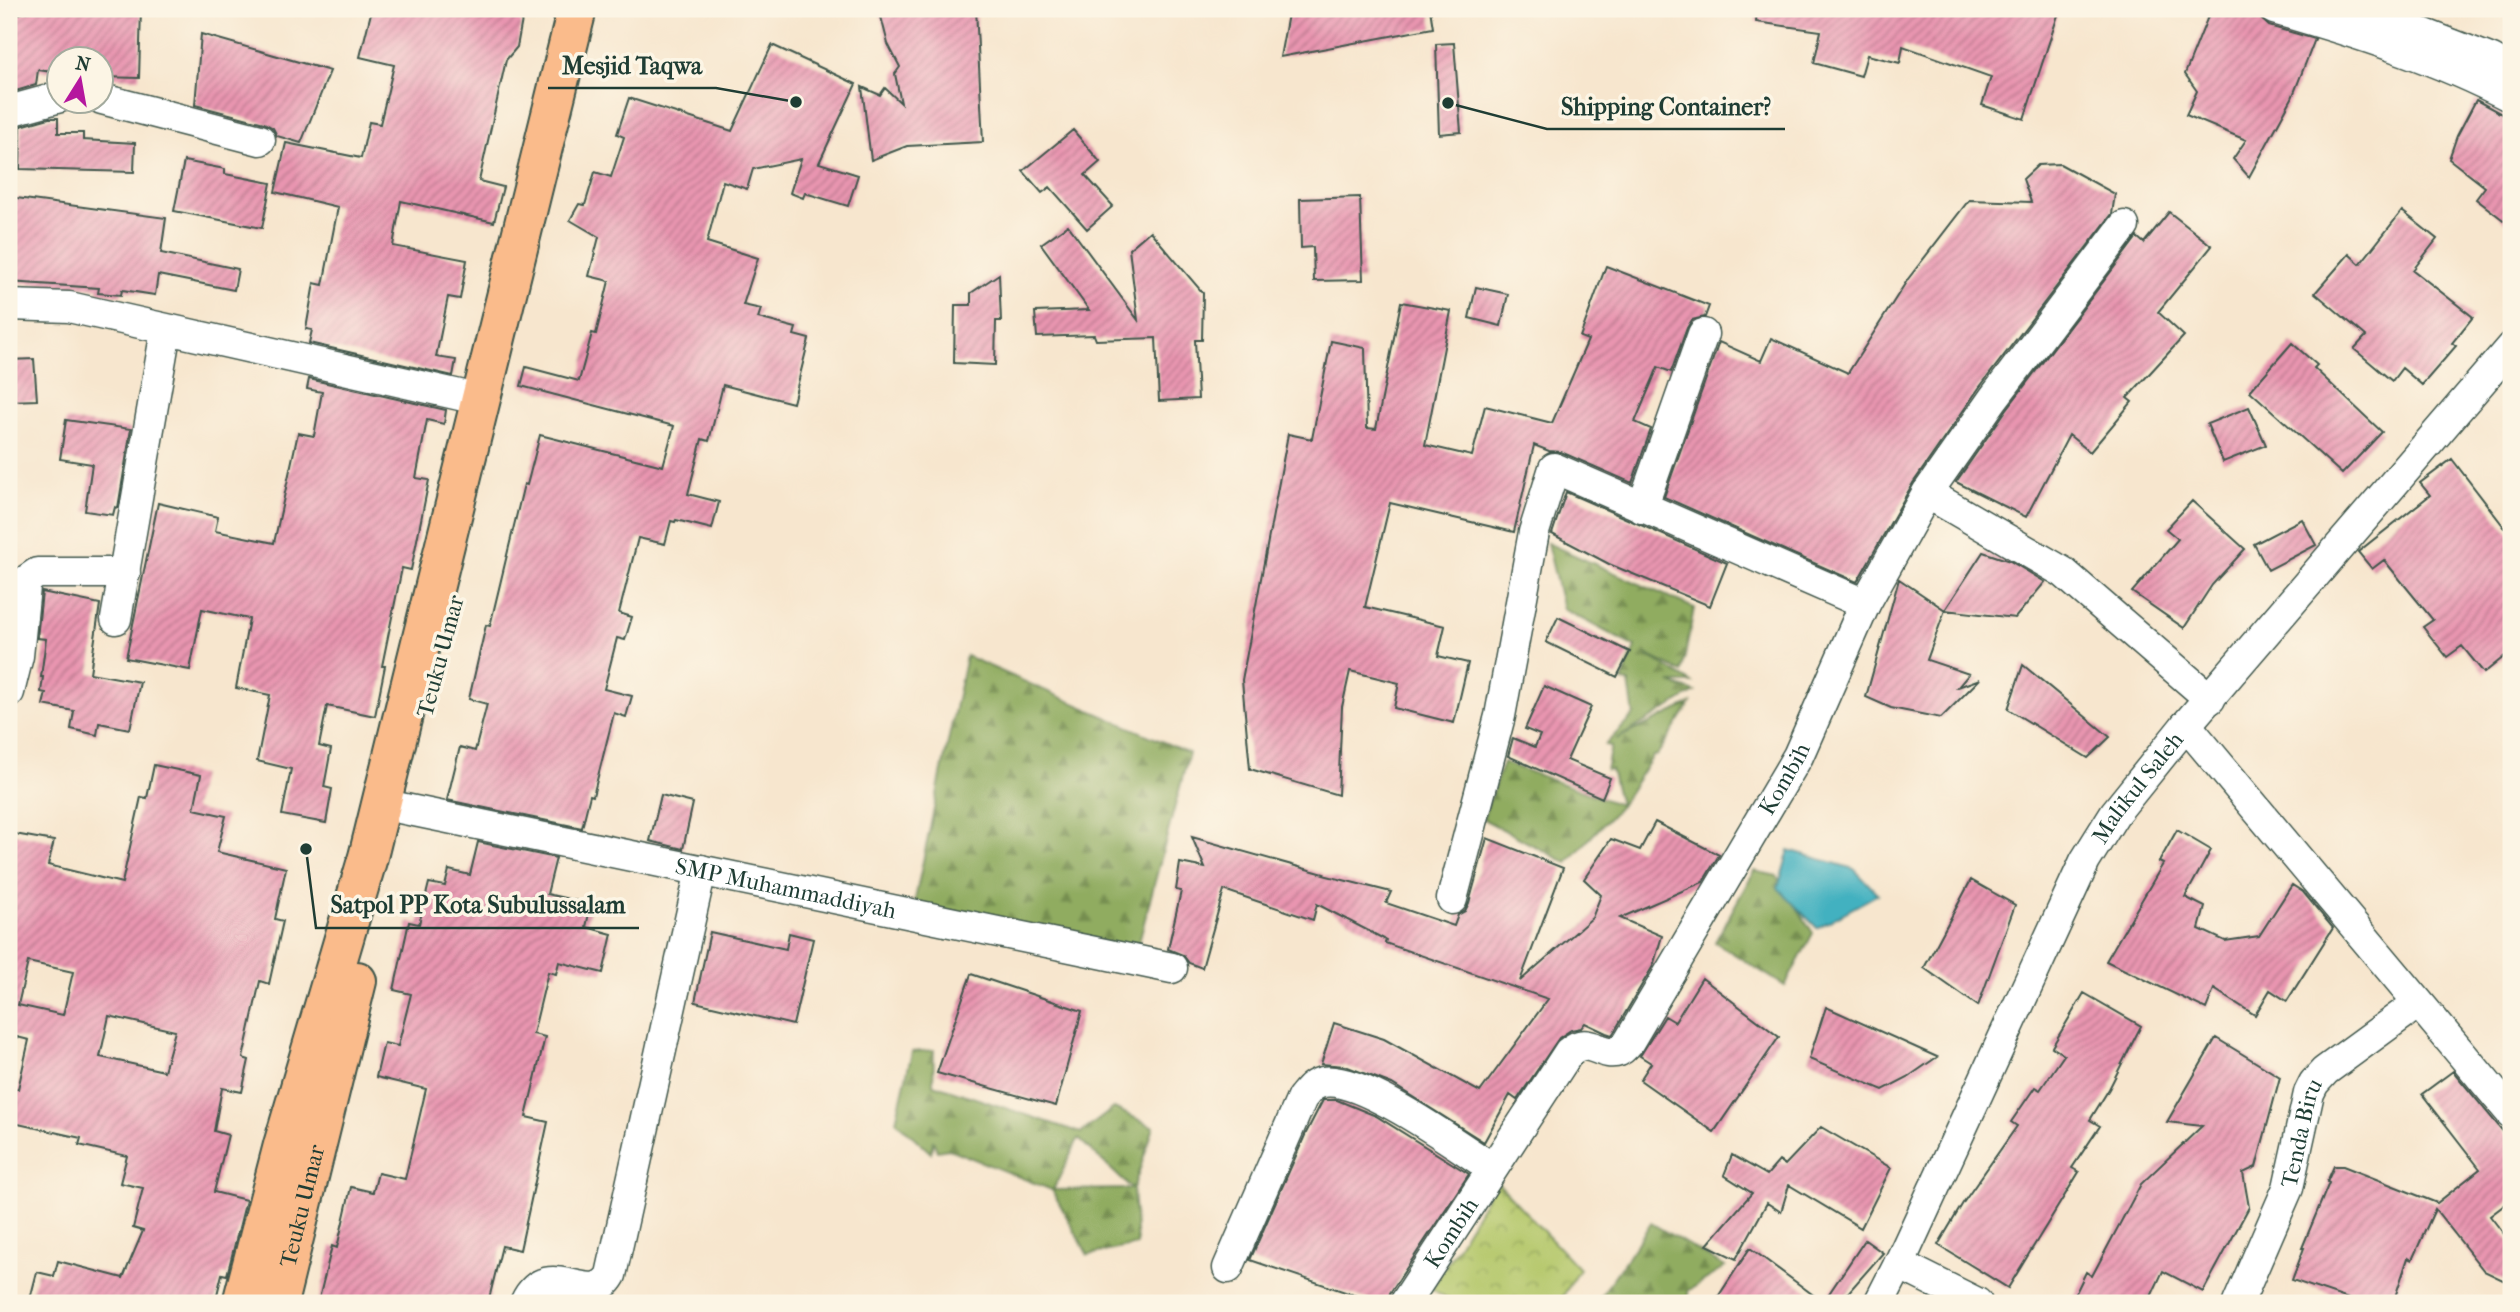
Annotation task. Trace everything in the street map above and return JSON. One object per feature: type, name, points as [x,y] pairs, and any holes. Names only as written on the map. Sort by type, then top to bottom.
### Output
[{"type":"highway","points":[[243,1303],[283,1144],[368,857],[577,9]]},
{"type":"highway","name":"Teuku Umar","points":[[278,1303],[400,808],[500,427],[602,9]]},
{"type":"street","points":[[2274,9],[2359,33],[2492,60],[2511,71]]},
{"type":"street","points":[[2361,9],[2511,97]]},
{"type":"street","points":[[9,111],[46,101]]},
{"type":"street","points":[[116,103],[260,140]]},
{"type":"street","name":"Kombih","points":[[1405,1303],[1569,1052],[1576,1045],[1610,1052],[1619,1051],[1628,1043],[1798,756],[1865,604],[1927,493],[1993,399],[2124,226]]},
{"type":"street","points":[[9,305],[69,307],[482,400]]},
{"type":"street","points":[[117,619],[166,330]]},
{"type":"street","points":[[1642,508],[1703,334]]},
{"type":"street","name":"Malikul Saleh","points":[[1879,1303],[2085,861],[2115,813],[2186,725],[2511,347]]},
{"type":"street","points":[[1452,900],[1500,716],[1534,532],[1554,468],[1865,604]]},
{"type":"street","points":[[1927,493],[2063,572],[2210,699]]},
{"type":"street","points":[[9,692],[18,656],[25,587],[31,575],[125,573]]},
{"type":"street","points":[[2186,725],[2511,1113]]},
{"type":"street","name":"SMP Muhammaddiyah","points":[[400,808],[1172,968]]},
{"type":"street","points":[[526,1303],[536,1286],[542,1283],[553,1281],[593,1288],[607,1283],[611,1275],[701,870]]},
{"type":"street","name":"Tenda Biru","points":[[2238,1303],[2288,1188],[2309,1093],[2314,1083],[2325,1071],[2418,1003]]},
{"type":"street","points":[[1228,1268],[1302,1098],[1311,1086],[1323,1082],[1339,1082],[1377,1096],[1492,1168]]},
{"type":"street","points":[[1899,1264],[1976,1303]]},
{"type":"green space","points":[[1547,543],[1694,608],[1682,672],[1645,654],[1692,683],[1670,683],[1695,692],[1616,739],[1690,704],[1620,806],[1567,863],[1483,819],[1503,762],[1620,805],[1611,769],[1606,770],[1611,746],[1605,745],[1634,715],[1629,682],[1622,681],[1635,647],[1563,609]]},
{"type":"green space","points":[[966,656],[1189,753],[1137,949],[914,904]]},
{"type":"green space","points":[[1754,871],[1777,876],[1813,933],[1785,986],[1715,942]]},
{"type":"green space","points":[[934,1050],[933,1084],[1081,1133],[1114,1108],[1154,1127],[1133,1189],[1137,1245],[1088,1255],[1052,1190],[949,1149],[937,1151],[933,1140],[931,1153],[896,1121],[912,1052]],"holes":[[[1079,1139],[1132,1189],[1053,1190]]]},
{"type":"green space","points":[[1496,1181],[1579,1269],[1559,1303],[1455,1303],[1432,1289]]},
{"type":"green space","points":[[1651,1223],[1725,1267],[1688,1291],[1689,1303],[1596,1303]]},
{"type":"water","points":[[1789,850],[1854,869],[1878,894],[1817,928],[1778,888]]},
{"type":"building","points":[[33,9],[141,9],[139,78],[116,77],[116,46],[46,46],[46,71],[38,70],[36,85],[9,93],[9,17]]},
{"type":"building","points":[[372,9],[408,9],[430,14],[432,9],[524,9],[517,47],[506,60],[479,181],[503,187],[494,222],[401,201],[393,246],[467,260],[460,299],[448,297],[436,357],[456,360],[453,376],[309,343],[312,330],[306,329],[314,283],[323,285],[338,207],[275,192],[286,143],[361,158],[369,122],[380,124],[394,65],[360,57]]},
{"type":"building","points":[[879,9],[976,9],[983,142],[907,146],[871,160],[862,87],[880,95],[885,88],[901,103],[895,74],[900,67],[888,44]]},
{"type":"building","points":[[1289,9],[1430,9],[1433,28],[1280,57]]},
{"type":"building","points":[[1757,9],[2060,9],[2024,119],[1982,105],[1991,77],[1903,46],[1900,63],[1867,55],[1861,76],[1814,63],[1821,31],[1756,22]]},
{"type":"building","points":[[2211,9],[2224,9],[2259,17],[2269,26],[2315,39],[2292,98],[2249,177],[2233,159],[2246,140],[2186,115],[2197,91],[2185,74]]},
{"type":"building","points":[[201,34],[330,71],[301,143],[277,136],[273,128],[264,123],[195,105]]},
{"type":"building","points":[[1454,43],[1461,132],[1439,134],[1436,44]]},
{"type":"building","points":[[772,45],[856,84],[819,163],[858,175],[848,206],[805,193],[803,198],[790,193],[801,159],[753,169],[747,189],[723,181],[707,242],[758,258],[743,305],[761,309],[758,318],[796,328],[794,335],[809,339],[793,403],[723,385],[709,441],[702,439],[688,494],[719,502],[712,529],[676,520],[671,521],[665,544],[638,538],[619,613],[632,617],[625,640],[617,638],[604,689],[632,696],[626,717],[614,713],[582,828],[447,800],[460,747],[475,751],[487,704],[469,699],[486,625],[490,626],[524,484],[527,485],[540,435],[663,466],[674,426],[521,386],[526,367],[579,381],[592,333],[596,334],[609,281],[589,276],[599,237],[570,220],[579,204],[585,205],[595,172],[611,177],[624,137],[617,134],[629,98],[732,131]]},
{"type":"building","points":[[2476,100],[2511,119],[2511,226],[2476,199],[2485,187],[2449,159],[2457,136]]},
{"type":"building","points":[[58,118],[58,133],[83,133],[83,140],[135,143],[134,172],[20,169],[21,126]]},
{"type":"building","points":[[1073,130],[1100,162],[1085,175],[1113,206],[1087,229],[1050,187],[1042,193],[1023,171]]},
{"type":"building","points":[[184,161],[225,169],[225,174],[271,183],[262,228],[174,211]]},
{"type":"building","points":[[2060,164],[2115,194],[2112,214],[1979,388],[1913,483],[1857,582],[1664,497],[1719,342],[1761,361],[1771,338],[1848,373],[1908,279],[1969,200],[2031,202],[2023,179],[2038,165]]},
{"type":"building","points":[[9,197],[166,218],[161,253],[238,269],[234,290],[158,275],[155,295],[122,290],[121,295],[98,293],[99,288],[9,282]]},
{"type":"building","points":[[1360,197],[1363,280],[1314,281],[1313,247],[1301,248],[1300,199]]},
{"type":"building","points":[[2402,211],[2437,239],[2413,270],[2473,317],[2452,343],[2456,346],[2422,385],[2402,368],[2392,381],[2354,349],[2366,336],[2315,293],[2349,254],[2360,264]]},
{"type":"building","points":[[2169,212],[2212,246],[2158,312],[2184,336],[2127,398],[2132,402],[2090,452],[2069,435],[2026,517],[1956,482],[2007,409],[2137,237],[2144,243]]},
{"type":"building","points":[[1068,225],[1138,320],[1129,249],[1150,231],[1203,293],[1202,340],[1195,340],[1198,399],[1159,401],[1156,338],[1096,340],[1094,335],[1037,337],[1035,312],[1089,310],[1041,244]]},
{"type":"building","points":[[1606,266],[1709,306],[1705,317],[1692,320],[1687,328],[1671,372],[1658,367],[1635,422],[1651,429],[1632,483],[1561,452],[1534,445],[1514,532],[1390,503],[1365,607],[1445,626],[1438,656],[1468,663],[1454,723],[1394,708],[1399,683],[1350,671],[1342,707],[1338,795],[1250,769],[1242,680],[1288,434],[1312,439],[1331,341],[1365,348],[1367,428],[1376,429],[1401,302],[1451,311],[1425,445],[1472,456],[1485,406],[1552,423],[1588,340],[1580,337]]},
{"type":"building","points":[[999,274],[1001,321],[996,321],[995,365],[954,363],[955,305],[971,305],[971,293]]},
{"type":"building","points":[[1476,287],[1508,294],[1501,326],[1469,318]]},
{"type":"building","points":[[2292,343],[2317,365],[2314,368],[2382,432],[2342,474],[2250,391]]},
{"type":"building","points":[[34,359],[37,400],[9,401],[9,360]]},
{"type":"building","points":[[309,379],[446,410],[444,424],[427,420],[416,478],[429,480],[411,570],[402,568],[375,716],[327,706],[319,746],[331,749],[324,787],[332,789],[326,823],[282,815],[291,769],[257,761],[270,695],[236,688],[249,619],[202,609],[190,670],[126,658],[158,503],[218,517],[215,531],[274,543],[298,433],[314,436],[322,392],[307,389]]},
{"type":"building","points":[[2249,407],[2266,445],[2223,462],[2207,424]]},
{"type":"building","points":[[66,420],[131,429],[118,508],[115,507],[113,515],[85,511],[92,464],[60,459]]},
{"type":"building","points":[[2452,459],[2511,536],[2511,651],[2484,673],[2462,646],[2447,657],[2423,627],[2433,620],[2384,560],[2372,569],[2358,552],[2430,495],[2420,483]]},
{"type":"building","points":[[1566,492],[1727,563],[1710,606],[1609,564],[1552,534]]},
{"type":"building","points":[[2192,501],[2245,549],[2212,585],[2184,628],[2132,592],[2178,539],[2166,529]]},
{"type":"building","points":[[2302,519],[2316,545],[2268,570],[2254,544]]},
{"type":"building","points":[[1983,552],[2010,561],[2045,582],[2015,618],[1945,610]]},
{"type":"building","points":[[1899,579],[1945,610],[1927,660],[1969,674],[1958,687],[1980,679],[1941,718],[1891,708],[1866,697]]},
{"type":"building","points":[[42,592],[100,604],[90,673],[140,682],[130,729],[99,723],[97,735],[71,729],[74,711],[43,705],[46,693],[41,692],[41,677],[46,639],[37,638]]},
{"type":"building","points":[[1558,617],[1630,652],[1617,677],[1546,642]]},
{"type":"building","points":[[2023,665],[2110,737],[2088,758],[2008,709]]},
{"type":"building","points":[[1544,686],[1591,707],[1567,760],[1610,778],[1602,798],[1508,756],[1513,738],[1535,747],[1540,735],[1525,729]]},
{"type":"building","points":[[154,765],[201,775],[194,809],[226,816],[217,852],[286,868],[275,919],[283,921],[269,984],[260,981],[243,1058],[249,1060],[242,1092],[222,1088],[214,1131],[228,1135],[214,1192],[246,1200],[227,1275],[222,1274],[215,1303],[29,1303],[37,1272],[54,1276],[58,1261],[123,1278],[143,1231],[133,1228],[143,1188],[120,1183],[127,1156],[79,1145],[81,1138],[9,1122],[9,1087],[18,1089],[29,1040],[9,1035],[9,833],[54,841],[48,865],[122,883],[141,797],[147,798]],"holes":[[[28,962],[73,972],[63,1015],[18,1005]],[[109,1016],[175,1031],[164,1071],[100,1057]]]},
{"type":"building","points":[[661,795],[693,803],[683,849],[650,841]]},
{"type":"building","points":[[1655,822],[1719,855],[1703,882],[1620,918],[1662,936],[1653,966],[1614,1032],[1612,1035],[1585,1023],[1581,1028],[1571,1030],[1559,1038],[1517,1100],[1510,1095],[1484,1142],[1392,1084],[1345,1066],[1321,1064],[1334,1023],[1384,1039],[1480,1092],[1548,999],[1385,943],[1386,940],[1317,904],[1313,920],[1224,890],[1202,968],[1168,949],[1181,891],[1176,890],[1180,863],[1205,868],[1192,837],[1391,892],[1386,903],[1454,926],[1458,915],[1465,911],[1469,903],[1487,838],[1563,868],[1520,981],[1592,918],[1601,895],[1584,879],[1611,839],[1640,850]]},
{"type":"building","points":[[2177,830],[2211,850],[2185,897],[2205,907],[2199,929],[2225,941],[2259,936],[2292,885],[2303,892],[2333,928],[2287,1001],[2270,990],[2255,1015],[2214,989],[2206,1009],[2106,961],[2163,864],[2159,862]]},
{"type":"building","points":[[478,842],[556,858],[547,894],[591,904],[586,927],[612,934],[603,973],[559,962],[556,974],[548,972],[533,1034],[545,1037],[526,1117],[548,1122],[520,1250],[502,1246],[488,1303],[449,1296],[447,1303],[318,1303],[332,1246],[337,1248],[351,1187],[373,1192],[378,1173],[405,1179],[426,1089],[376,1077],[384,1043],[398,1046],[411,994],[394,990],[409,922],[419,924],[429,883],[445,886],[449,870],[470,875]]},
{"type":"building","points":[[1971,880],[2015,905],[1978,1006],[1924,968]]},
{"type":"building","points":[[710,932],[786,949],[789,933],[813,939],[793,1025],[695,1002]]},
{"type":"building","points":[[971,974],[1082,1011],[1056,1106],[937,1073]]},
{"type":"building","points":[[1702,978],[1779,1037],[1714,1132],[1640,1080],[1651,1063],[1640,1056],[1665,1016],[1675,1022]]},
{"type":"building","points":[[2084,993],[2141,1026],[2090,1120],[2100,1126],[2072,1168],[2079,1172],[2008,1288],[1938,1245],[1963,1203],[2017,1126],[2011,1122],[2035,1087],[2040,1090],[2064,1055],[2052,1047]]},
{"type":"building","points":[[1826,1007],[1937,1057],[1883,1090],[1809,1059]]},
{"type":"building","points":[[2216,1038],[2280,1077],[2256,1167],[2243,1173],[2249,1207],[2203,1292],[2163,1271],[2148,1303],[2071,1303],[2086,1272],[2092,1276],[2141,1184],[2202,1126],[2167,1122]]},
{"type":"building","points":[[2453,1071],[2511,1141],[2511,1200],[2490,1216],[2511,1243],[2511,1284],[2484,1271],[2435,1209],[2412,1260],[2408,1258],[2393,1303],[2360,1303],[2292,1280],[2334,1166],[2343,1166],[2437,1203],[2480,1169],[2422,1094]]},
{"type":"building","points":[[1323,1100],[1337,1100],[1376,1116],[1469,1174],[1390,1293],[1388,1303],[1378,1303],[1250,1260]]},
{"type":"building","points":[[1821,1127],[1891,1168],[1861,1228],[1789,1185],[1781,1212],[1767,1203],[1736,1259],[1707,1245],[1752,1193],[1724,1175],[1732,1155],[1767,1175],[1779,1161],[1785,1165]]},
{"type":"building","points":[[1865,1240],[1883,1253],[1839,1303],[1828,1295]]},
{"type":"building","points":[[1750,1248],[1824,1303],[1714,1303]]},
{"type":"place","name":"Mesjid Taqwa","points":[[796,102]]},
{"type":"place","name":"Shipping Container?","points":[[1448,103]]},
{"type":"place","name":"Satpol PP Kota Subulussalam","points":[[306,849]]}]
